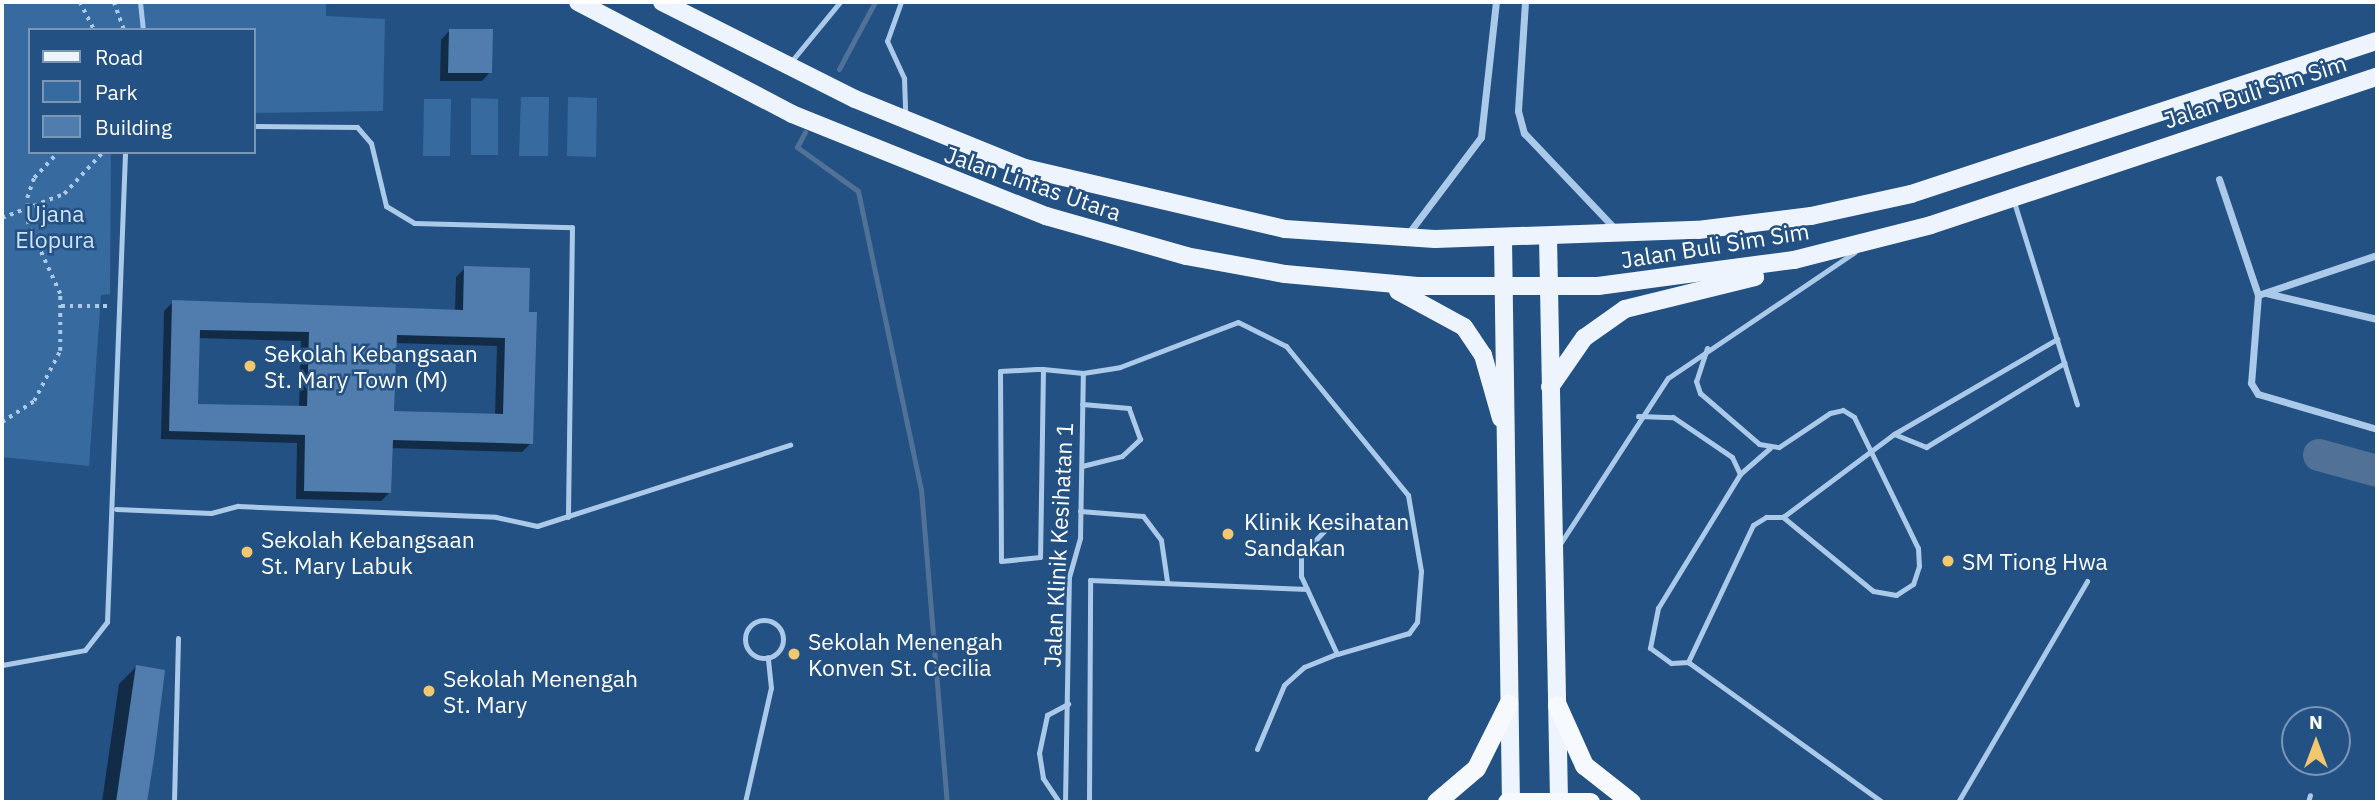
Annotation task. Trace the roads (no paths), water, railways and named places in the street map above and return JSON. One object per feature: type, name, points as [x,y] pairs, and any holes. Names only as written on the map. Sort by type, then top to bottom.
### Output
[{"type":"highway","points":[[1436,802],[1470,776],[1508,704]]},
{"type":"highway","points":[[1557,705],[1584,765],[1631,802]]},
{"type":"highway","points":[[1510,802],[1590,802]]},
{"type":"main road","name":"Jalan Lintas Utara","points":[[578,2],[792,114],[1097,233],[1186,256],[1358,283],[1506,288]]},
{"type":"main road","name":"Jalan Lintas Utara","points":[[662,2],[855,99],[906,121],[1025,168],[1104,191],[1285,229],[1405,237],[1503,239]]},
{"type":"main road","name":"Jalan Buli Sim Sim","points":[[1503,239],[1620,235],[1811,216],[1911,194],[2377,41]]},
{"type":"main road","name":"Jalan Buli Sim Sim","points":[[1506,288],[1662,281],[1794,260],[1870,243],[2377,77]]},
{"type":"main road","points":[[1548,237],[1559,801]]},
{"type":"main road","points":[[1503,239],[1506,288],[1505,435],[1510,802]]},
{"type":"main road","points":[[1550,387],[1584,338],[1625,309],[1759,276],[1794,260]]},
{"type":"main road","points":[[1358,283],[1424,300],[1464,327],[1483,355],[1505,435]]},
{"type":"street","points":[[1405,237],[1481,137],[1496,2]]},
{"type":"street","points":[[1525,2],[1518,111],[1524,133],[1620,235]]},
{"type":"street","points":[[2219,179],[2261,294],[2251,383],[2258,394],[2377,429]]},
{"type":"street","points":[[2261,294],[2377,255]]},
{"type":"street","points":[[2261,294],[2377,319]]},
{"type":"lane","points":[[140,2],[143,28]]},
{"type":"lane","points":[[788,66],[840,2]]},
{"type":"lane","points":[[901,2],[887,41],[904,78],[906,121]]},
{"type":"lane","points":[[256,125],[357,127],[371,143],[386,206],[414,223],[572,227],[568,517]]},
{"type":"lane","points":[[2,666],[67,657],[99,638],[110,606],[116,509],[125,154]]},
{"type":"lane","points":[[2012,195],[2077,404]]},
{"type":"lane","points":[[1554,554],[1638,416],[1668,378],[1707,348],[1870,243]]},
{"type":"lane","points":[[1043,369],[1041,551],[1037,560],[1004,563],[996,547],[996,376],[1007,369],[1043,369],[1083,373],[1152,357],[1238,322],[1286,346],[1399,483],[1417,522],[1421,571],[1414,629],[1304,667],[1284,685],[1257,749]]},
{"type":"lane","points":[[1688,662],[1753,525],[1783,517],[1874,452],[1894,434],[2057,340]]},
{"type":"lane","points":[[1707,348],[1696,381],[1700,393],[1770,448]]},
{"type":"lane","points":[[1894,434],[1926,447],[2064,363]]},
{"type":"lane","name":"Jalan Klinik Kesihatan 1","points":[[1065,802],[1069,577],[1080,512],[1083,373]]},
{"type":"lane","points":[[1082,404],[1129,408],[1140,439],[1122,456],[1082,466]]},
{"type":"lane","points":[[1783,517],[1873,591],[1896,594],[1913,584],[1918,548],[1874,452],[1843,410],[1770,448],[1740,474],[1650,630],[1650,648],[1671,663],[1688,662],[1882,802]]},
{"type":"lane","points":[[1638,416],[1673,416],[1732,457],[1740,474]]},
{"type":"lane","points":[[116,509],[211,513],[251,507],[496,517],[529,526],[568,517],[790,445]]},
{"type":"lane","points":[[1080,512],[1143,516],[1161,540],[1167,581]]},
{"type":"lane","points":[[1324,531],[1301,555],[1307,589],[1338,654]]},
{"type":"lane","points":[[1089,802],[1090,579],[1307,589]]},
{"type":"lane","points":[[1958,802],[2087,581]]},
{"type":"lane","points":[[757,621],[769,621],[782,634],[778,651],[768,657],[747,648],[748,629],[757,621]]},
{"type":"lane","points":[[174,802],[178,638]]},
{"type":"lane","points":[[745,802],[771,688],[768,657]]},
{"type":"lane","points":[[1059,802],[1043,778],[1039,754],[1047,715],[1068,704]]},
{"type":"lane","points":[[2308,802],[2310,795]]},
{"type":"waterway","points":[[839,69],[875,2]]},
{"type":"waterway","points":[[805,132],[797,147],[858,191],[921,489],[947,802]]},
{"type":"waterway","points":[[2319,455],[2377,471]]},
{"type":"place","name":"Sekolah Kebangsaan St. Mary Town (M)","points":[[250,366]]},
{"type":"place","name":"Klinik Kesihatan Sandakan","points":[[1228,534]]},
{"type":"place","name":"Sekolah Kebangsaan St. Mary Labuk","points":[[247,552]]},
{"type":"place","name":"SM Tiong Hwa","points":[[1948,561]]},
{"type":"place","name":"Sekolah Menengah Konven St. Cecilia","points":[[794,654]]},
{"type":"place","name":"Sekolah Menengah St. Mary","points":[[429,691]]},
{"type":"park label","name":"Ujana Elopura","points":[[55,226]]}]
